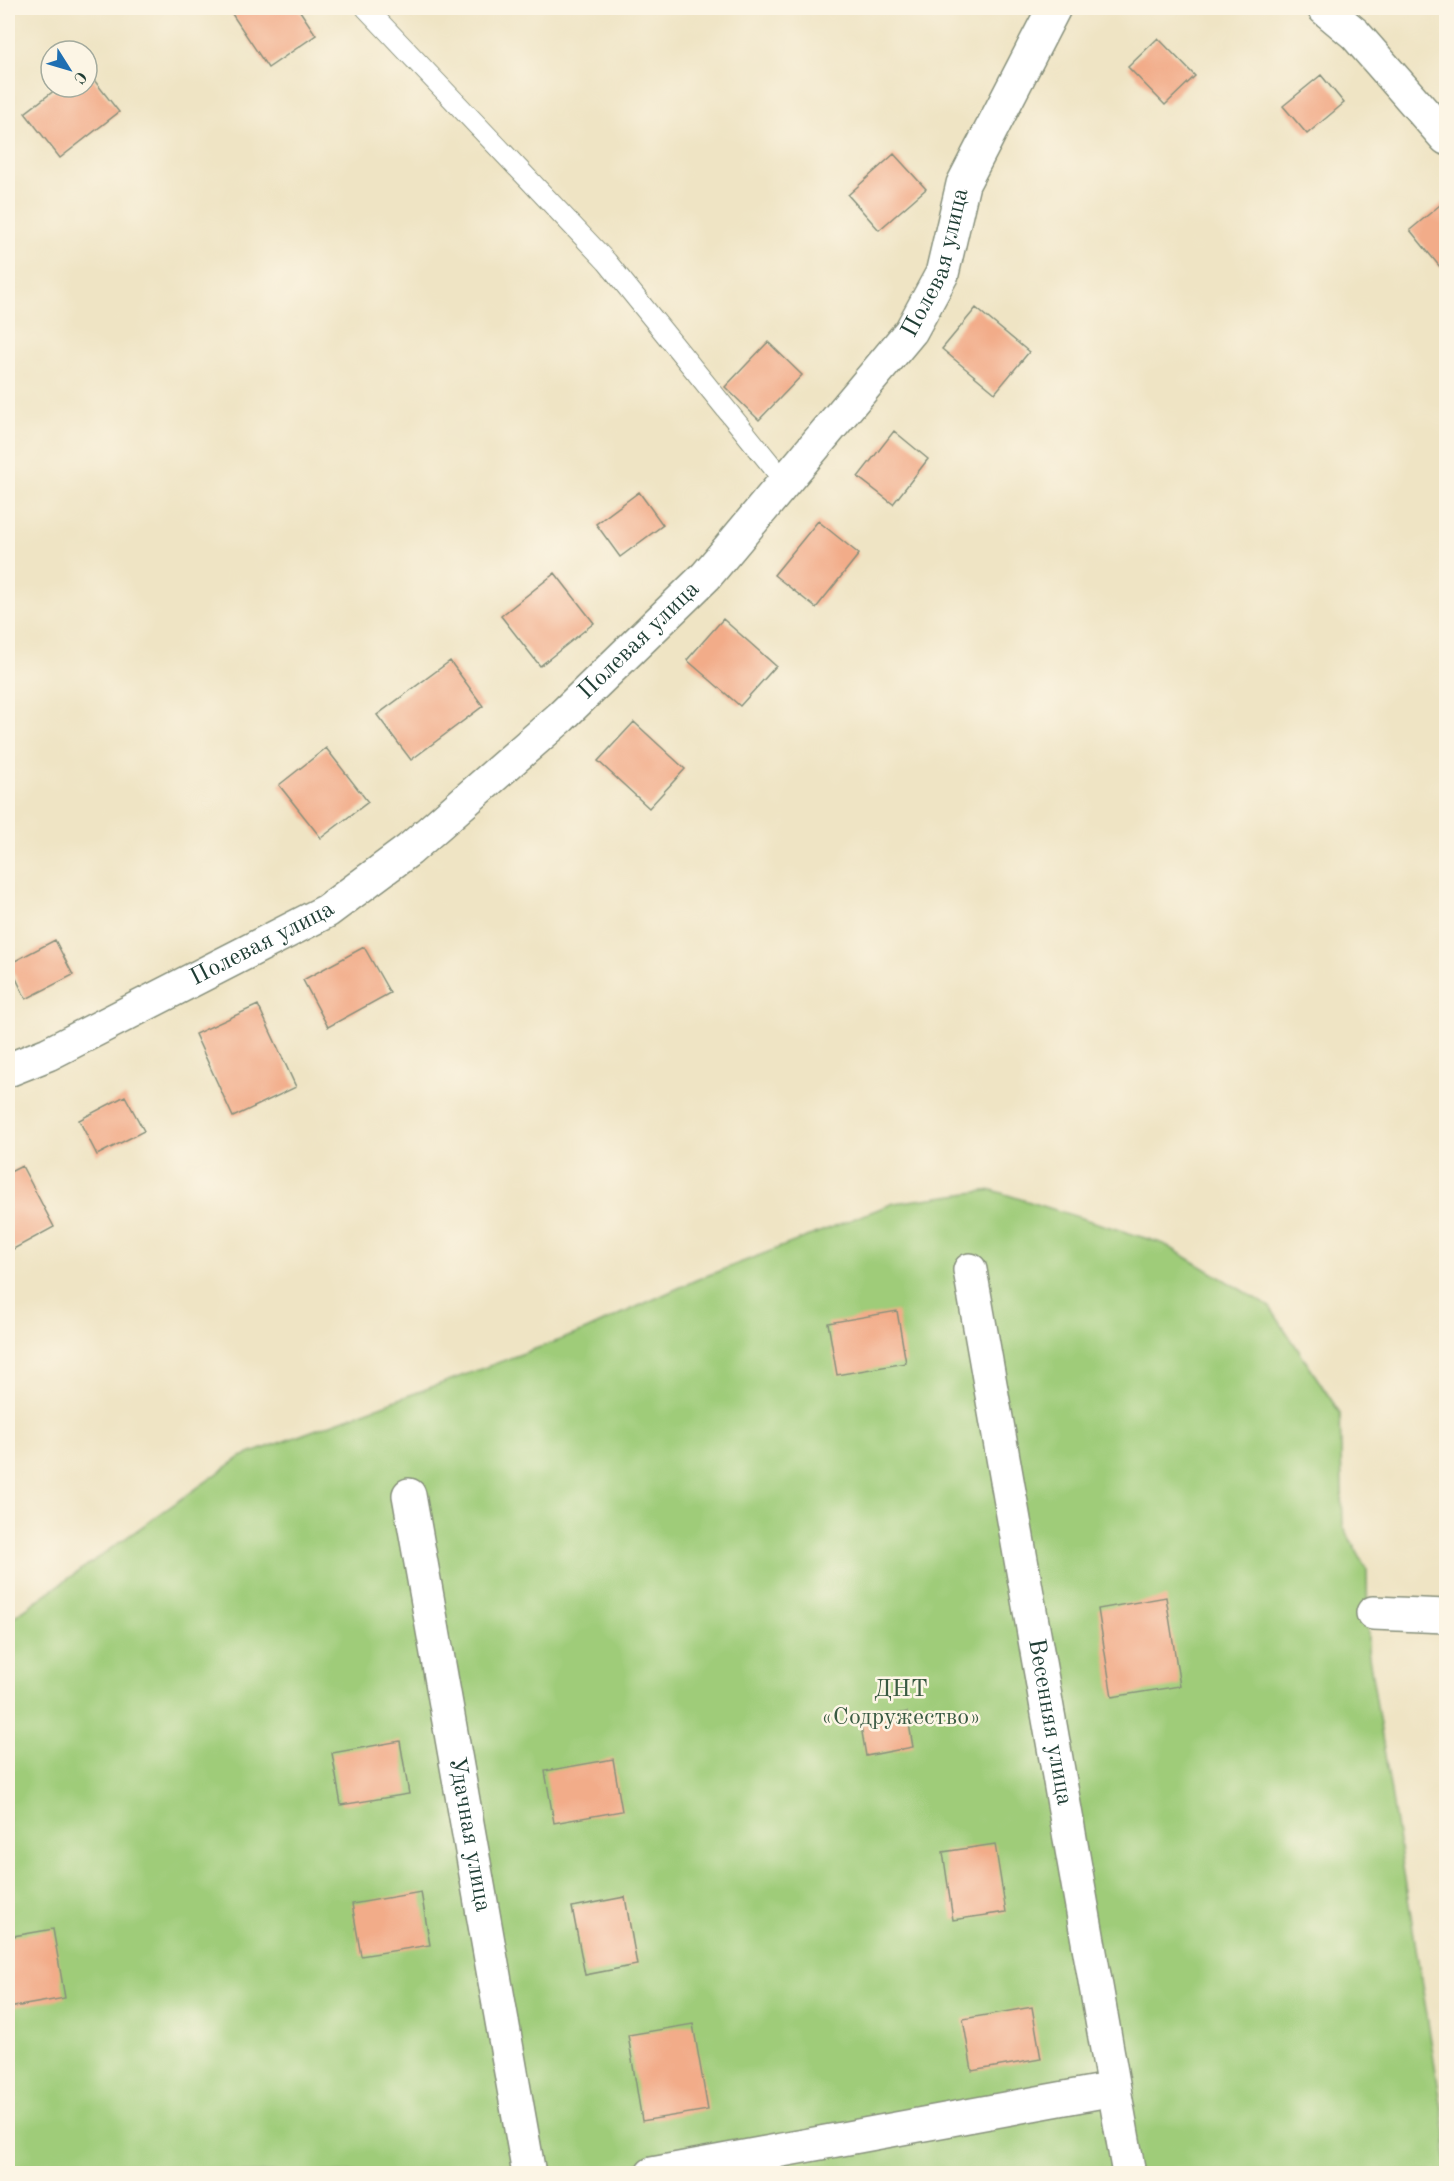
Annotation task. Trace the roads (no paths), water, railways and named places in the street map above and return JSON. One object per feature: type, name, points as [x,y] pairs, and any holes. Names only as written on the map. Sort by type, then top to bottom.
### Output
[{"type":"street","name":"Полевая улица","points":[[8,1070],[48,1054],[327,912],[409,850],[561,717],[697,585],[911,331],[942,274],[963,184],[1054,8]]},
{"type":"street","points":[[1324,8],[1355,34],[1446,138]]},
{"type":"street","name":"Весенняя улица","points":[[970,1270],[1129,2174]]},
{"type":"street","name":"Удачная улица","points":[[409,1495],[529,2174]]},
{"type":"street","points":[[1373,1613],[1446,1616]]},
{"type":"street","points":[[652,2174],[1114,2089]]},
{"type":"lane","points":[[366,8],[607,262],[785,482]]},
{"type":"park label","name":"ДНТ «Содружество»","points":[[901,1704]]}]
